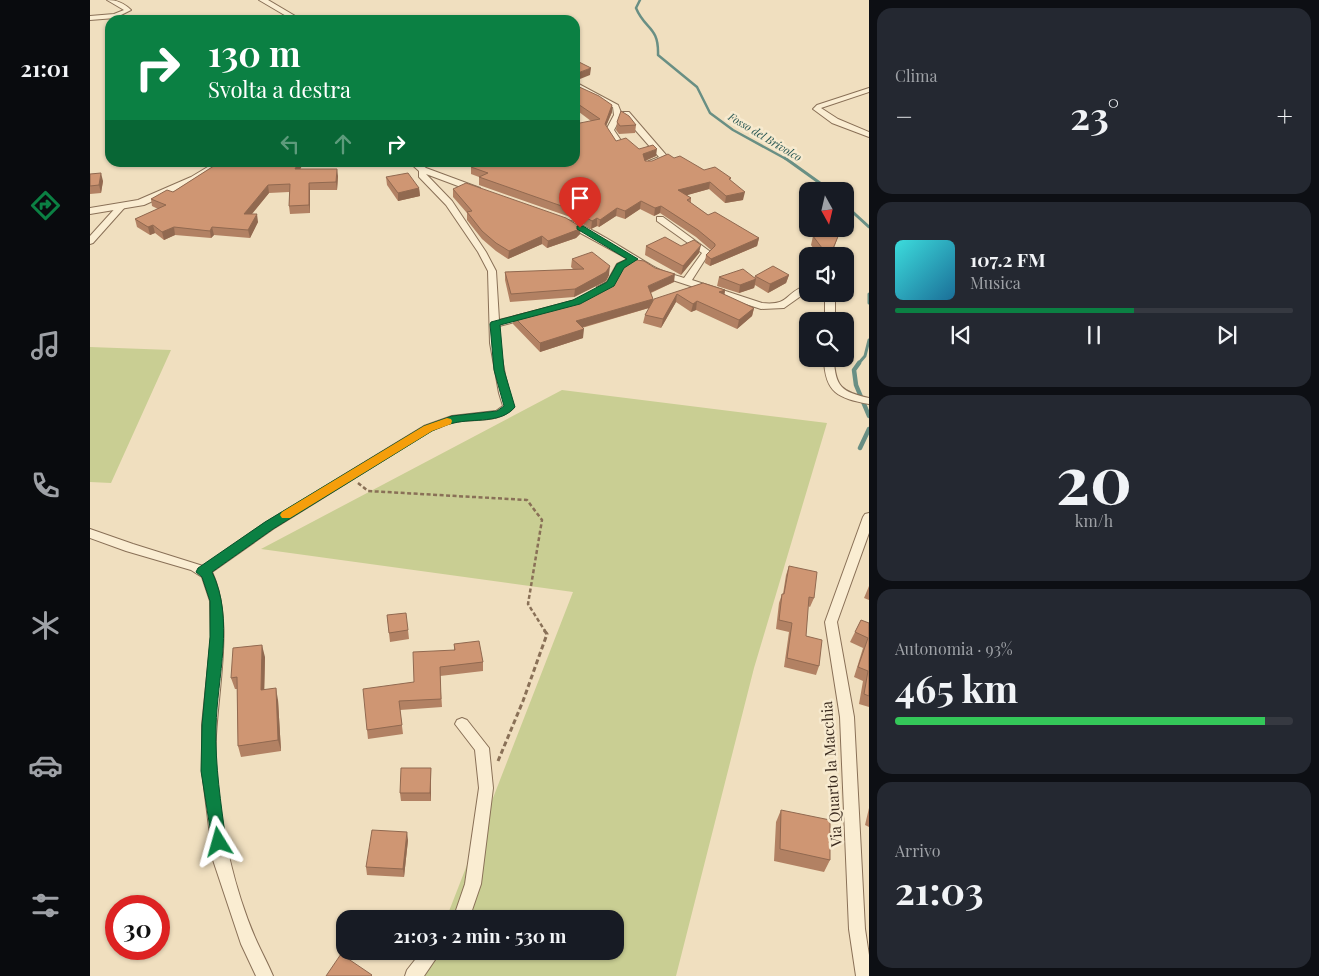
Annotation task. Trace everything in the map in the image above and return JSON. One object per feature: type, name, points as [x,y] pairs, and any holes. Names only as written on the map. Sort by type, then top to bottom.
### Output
[{"type":"street","points":[[110,0],[128,10],[118,15]]},
{"type":"street","points":[[263,0],[289,15]]},
{"type":"street","points":[[90,18],[105,17]]},
{"type":"street","points":[[580,86],[604,98],[616,109],[624,112],[664,158],[647,165]]},
{"type":"street","points":[[869,90],[819,106],[817,109],[835,121],[869,135]]},
{"type":"street","points":[[616,109],[618,115],[610,130],[620,145]]},
{"type":"street","points":[[90,211],[140,203],[194,179],[215,167]]},
{"type":"street","points":[[419,167],[484,193]]},
{"type":"street","points":[[203,572],[269,526],[428,428],[452,419],[499,414],[509,407],[499,370],[492,271],[482,252],[448,202],[422,175],[423,170]]},
{"type":"street","points":[[90,241],[122,206]]},
{"type":"street","points":[[660,219],[679,230],[708,253],[702,256],[686,282]]},
{"type":"street","points":[[562,220],[590,233],[657,272],[762,306],[776,309],[785,306],[799,291]]},
{"type":"street","points":[[592,294],[611,284],[620,266],[634,259]]},
{"type":"street","points":[[495,324],[540,313]]},
{"type":"street","points":[[829,367],[829,376],[836,389],[849,397],[869,401]]},
{"type":"street","name":"Via Quarto la Macchia","points":[[864,976],[857,929],[847,717],[831,622],[869,517]]},
{"type":"street","points":[[90,533],[130,548],[195,567],[207,574],[216,601],[216,637],[209,725],[209,771],[221,860],[249,944],[266,976]]},
{"type":"street","points":[[462,724],[482,748],[486,788],[473,884],[464,910]]},
{"type":"street","points":[[413,976],[426,960]]},
{"type":"path","points":[[350,476],[368,491],[527,500],[542,520],[528,604],[547,634],[523,701],[498,762]]},
{"type":"green space","points":[[90,347],[171,350],[111,483],[90,482]]},
{"type":"green space","points":[[562,390],[827,423],[754,668],[676,976],[423,976],[429,960],[624,960],[624,910],[449,910],[573,592],[261,549]]},
{"type":"building","points":[[580,62],[591,68],[580,72]]},
{"type":"building","points":[[580,87],[599,96],[612,105],[605,124],[616,141],[626,138],[639,149],[653,145],[657,149],[643,154],[645,161],[652,161],[668,154],[674,158],[680,156],[704,170],[715,167],[731,178],[729,179],[745,192],[726,196],[710,182],[678,190],[691,198],[687,200],[708,215],[715,212],[759,238],[711,259],[706,255],[715,244],[698,230],[661,206],[655,208],[641,201],[625,211],[617,208],[600,220],[597,218],[592,221],[573,210],[479,177],[488,173],[471,167],[580,167],[580,123],[600,119],[580,105]]},
{"type":"building","points":[[621,111],[629,116],[636,125],[620,126],[617,122]]},
{"type":"building","points":[[212,167],[337,169],[336,182],[309,183],[309,205],[289,206],[290,184],[268,185],[244,214],[257,214],[248,230],[212,227],[210,231],[174,227],[162,232],[153,225],[148,227],[135,219],[166,205],[151,199],[167,190],[173,192]]},
{"type":"building","points":[[101,173],[99,185],[90,186],[90,174]]},
{"type":"building","points":[[408,173],[419,188],[398,193],[386,177]]},
{"type":"building","points":[[466,183],[566,218],[581,227],[548,241],[542,236],[509,251],[482,231],[467,212],[472,211],[453,189]]},
{"type":"building","points":[[665,237],[681,246],[694,240],[701,245],[683,266],[646,246]]},
{"type":"building","points":[[814,238],[837,238],[834,247],[821,247]]},
{"type":"building","points":[[592,252],[610,266],[606,272],[575,289],[511,294],[505,272],[584,269],[572,259]]},
{"type":"building","points":[[630,259],[644,261],[655,268],[675,274],[648,286],[653,299],[576,321],[584,329],[540,343],[513,316],[581,298],[616,280],[626,261]]},
{"type":"building","points":[[773,266],[789,275],[770,284],[755,276]]},
{"type":"building","points":[[743,269],[756,279],[740,285],[719,277]]},
{"type":"building","points":[[703,283],[725,290],[719,292],[754,308],[739,320],[697,301],[693,304],[677,294],[663,319],[645,315],[654,299]]},
{"type":"building","points":[[789,566],[817,572],[814,598],[809,597],[806,636],[822,640],[819,666],[787,658],[792,623],[779,620],[782,594],[784,594]]},
{"type":"building","points":[[406,613],[408,630],[389,633],[387,615]]},
{"type":"building","points":[[861,620],[869,623],[869,696],[864,694],[868,671],[858,667],[868,638],[855,632]]},
{"type":"building","points":[[479,641],[483,662],[440,667],[441,699],[399,701],[402,725],[367,730],[363,689],[414,682],[413,652],[455,650],[454,644]]},
{"type":"building","points":[[262,645],[261,690],[276,688],[278,740],[238,746],[237,677],[231,678],[233,648]]},
{"type":"building","points":[[401,768],[431,768],[430,793],[400,793]]},
{"type":"building","points":[[781,810],[830,820],[830,860],[780,849]]},
{"type":"building","points":[[372,830],[407,832],[403,869],[366,867]]},
{"type":"building","points":[[337,960],[350,960],[372,975],[371,976],[326,976]]},
{"type":"waterway","name":"Fosso del Brivolco","points":[[640,0],[636,8],[643,21],[654,33],[658,46],[658,55],[697,87],[710,113],[733,130],[786,159]]},
{"type":"waterway","name":"Fosso del Brivolco","points":[[785,158],[818,182]]},
{"type":"waterway","name":"Fosso del Brivolco","points":[[854,213],[869,227]]},
{"type":"waterway","name":"Fosso del Brivolco","points":[[869,294],[869,303]]},
{"type":"waterway","name":"Fosso del Brivolco","points":[[858,364],[865,356],[869,340]]},
{"type":"waterway","name":"Fosso del Brivolco","points":[[859,363],[854,370],[856,385],[869,416]]},
{"type":"waterway","name":"Fosso del Brivolco","points":[[860,448],[869,429]]},
{"type":"slow traffic","points":[[286,515],[428,428],[447,421]]},
{"type":"route","points":[[219,842],[209,771],[209,725],[216,637],[216,601],[207,574],[203,572],[269,526],[428,428],[452,419],[499,414],[509,407],[499,370],[495,343],[495,324],[576,302],[611,284],[620,266],[634,259],[580,228]]}]
